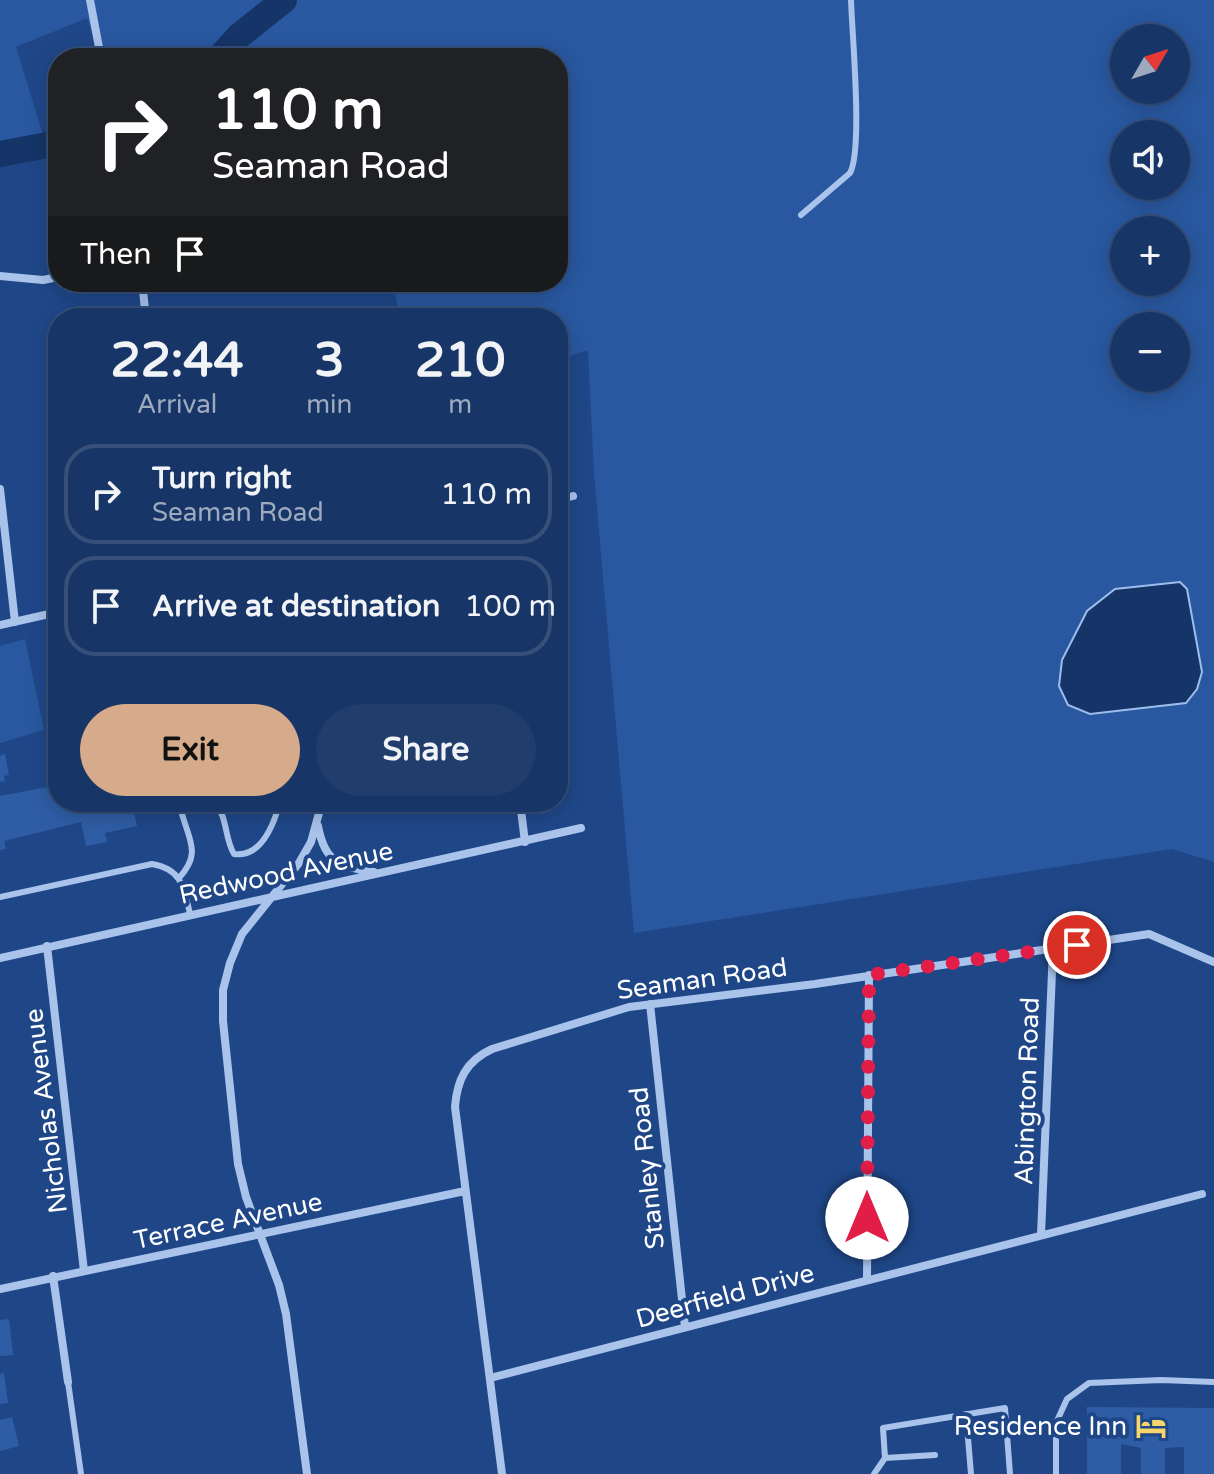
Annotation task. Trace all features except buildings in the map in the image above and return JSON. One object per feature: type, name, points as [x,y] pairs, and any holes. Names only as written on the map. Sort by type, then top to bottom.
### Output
[{"type":"street","points":[[90,0],[99,48]]},
{"type":"street","points":[[0,276],[48,279]]},
{"type":"street","points":[[0,489],[15,622]]},
{"type":"street","points":[[568,497],[573,496]]},
{"type":"street","points":[[0,625],[48,614]]},
{"type":"street","points":[[307,1474],[286,1314],[238,1164],[223,1021],[223,990],[242,934],[299,863],[311,842],[319,812]]},
{"type":"street","points":[[521,812],[525,842]]},
{"type":"street","points":[[317,821],[321,842],[331,859],[346,867],[379,873]]},
{"type":"street","name":"Redwood Avenue","points":[[0,958],[581,828]]},
{"type":"street","name":"Seaman Road","points":[[502,1474],[455,1107],[456,1089],[467,1067],[492,1049],[629,1007],[1149,934],[1214,962]]},
{"type":"street","name":"Nicholas Avenue","points":[[47,946],[84,1271]]},
{"type":"street","name":"Abington Road","points":[[1041,1235],[1053,948]]},
{"type":"street","points":[[867,1279],[869,975]]},
{"type":"street","name":"Stanley Road","points":[[650,1004],[685,1327]]},
{"type":"street","name":"Terrace Avenue","points":[[0,1289],[465,1191]]},
{"type":"street","name":"Deerfield Drive","points":[[490,1378],[1202,1194]]},
{"type":"street","points":[[53,1276],[68,1382]]},
{"type":"lane","points":[[801,215],[850,173],[853,166],[855,132],[851,0]]},
{"type":"lane","points":[[179,878],[192,863],[193,851],[184,812]]},
{"type":"lane","points":[[221,812],[228,845],[234,854],[244,855],[257,848],[276,812]]},
{"type":"lane","points":[[0,897],[152,864],[164,866],[179,878],[190,914]]},
{"type":"lane","points":[[1056,1474],[1056,1423],[1067,1399],[1089,1383],[1161,1380],[1214,1382]]},
{"type":"lane","points":[[68,1382],[81,1474]]},
{"type":"lane","points":[[874,1474],[885,1458],[883,1428],[1005,1408],[1010,1474]]},
{"type":"lane","points":[[966,1414],[971,1474]]},
{"type":"lane","points":[[885,1458],[935,1455]]},
{"type":"shaded area","points":[[0,0],[1214,0],[1214,862],[1172,849],[634,933],[594,473],[588,350],[568,357],[568,308],[398,308],[394,292],[568,292],[568,48],[97,48],[87,18],[16,47],[46,145],[0,154]],"holes":[[[1153,586],[1202,672],[1197,689],[1186,704],[1115,589]]]},
{"type":"shaded area","points":[[1180,582],[1187,589],[1202,672],[1197,689],[1186,703],[1090,714],[1068,705],[1059,686],[1062,660],[1087,611],[1115,589]]},
{"type":"shaded area","points":[[25,639],[44,730],[0,743],[0,646]]},
{"type":"waterway","points":[[228,48],[284,0]]},
{"type":"waterway","points":[[0,154],[48,145]]},
{"type":"place","name":"Residence Inn","points":[[1151,1426]]},
{"type":"route","points":[[867,1218],[869,975],[1077,945]]}]
